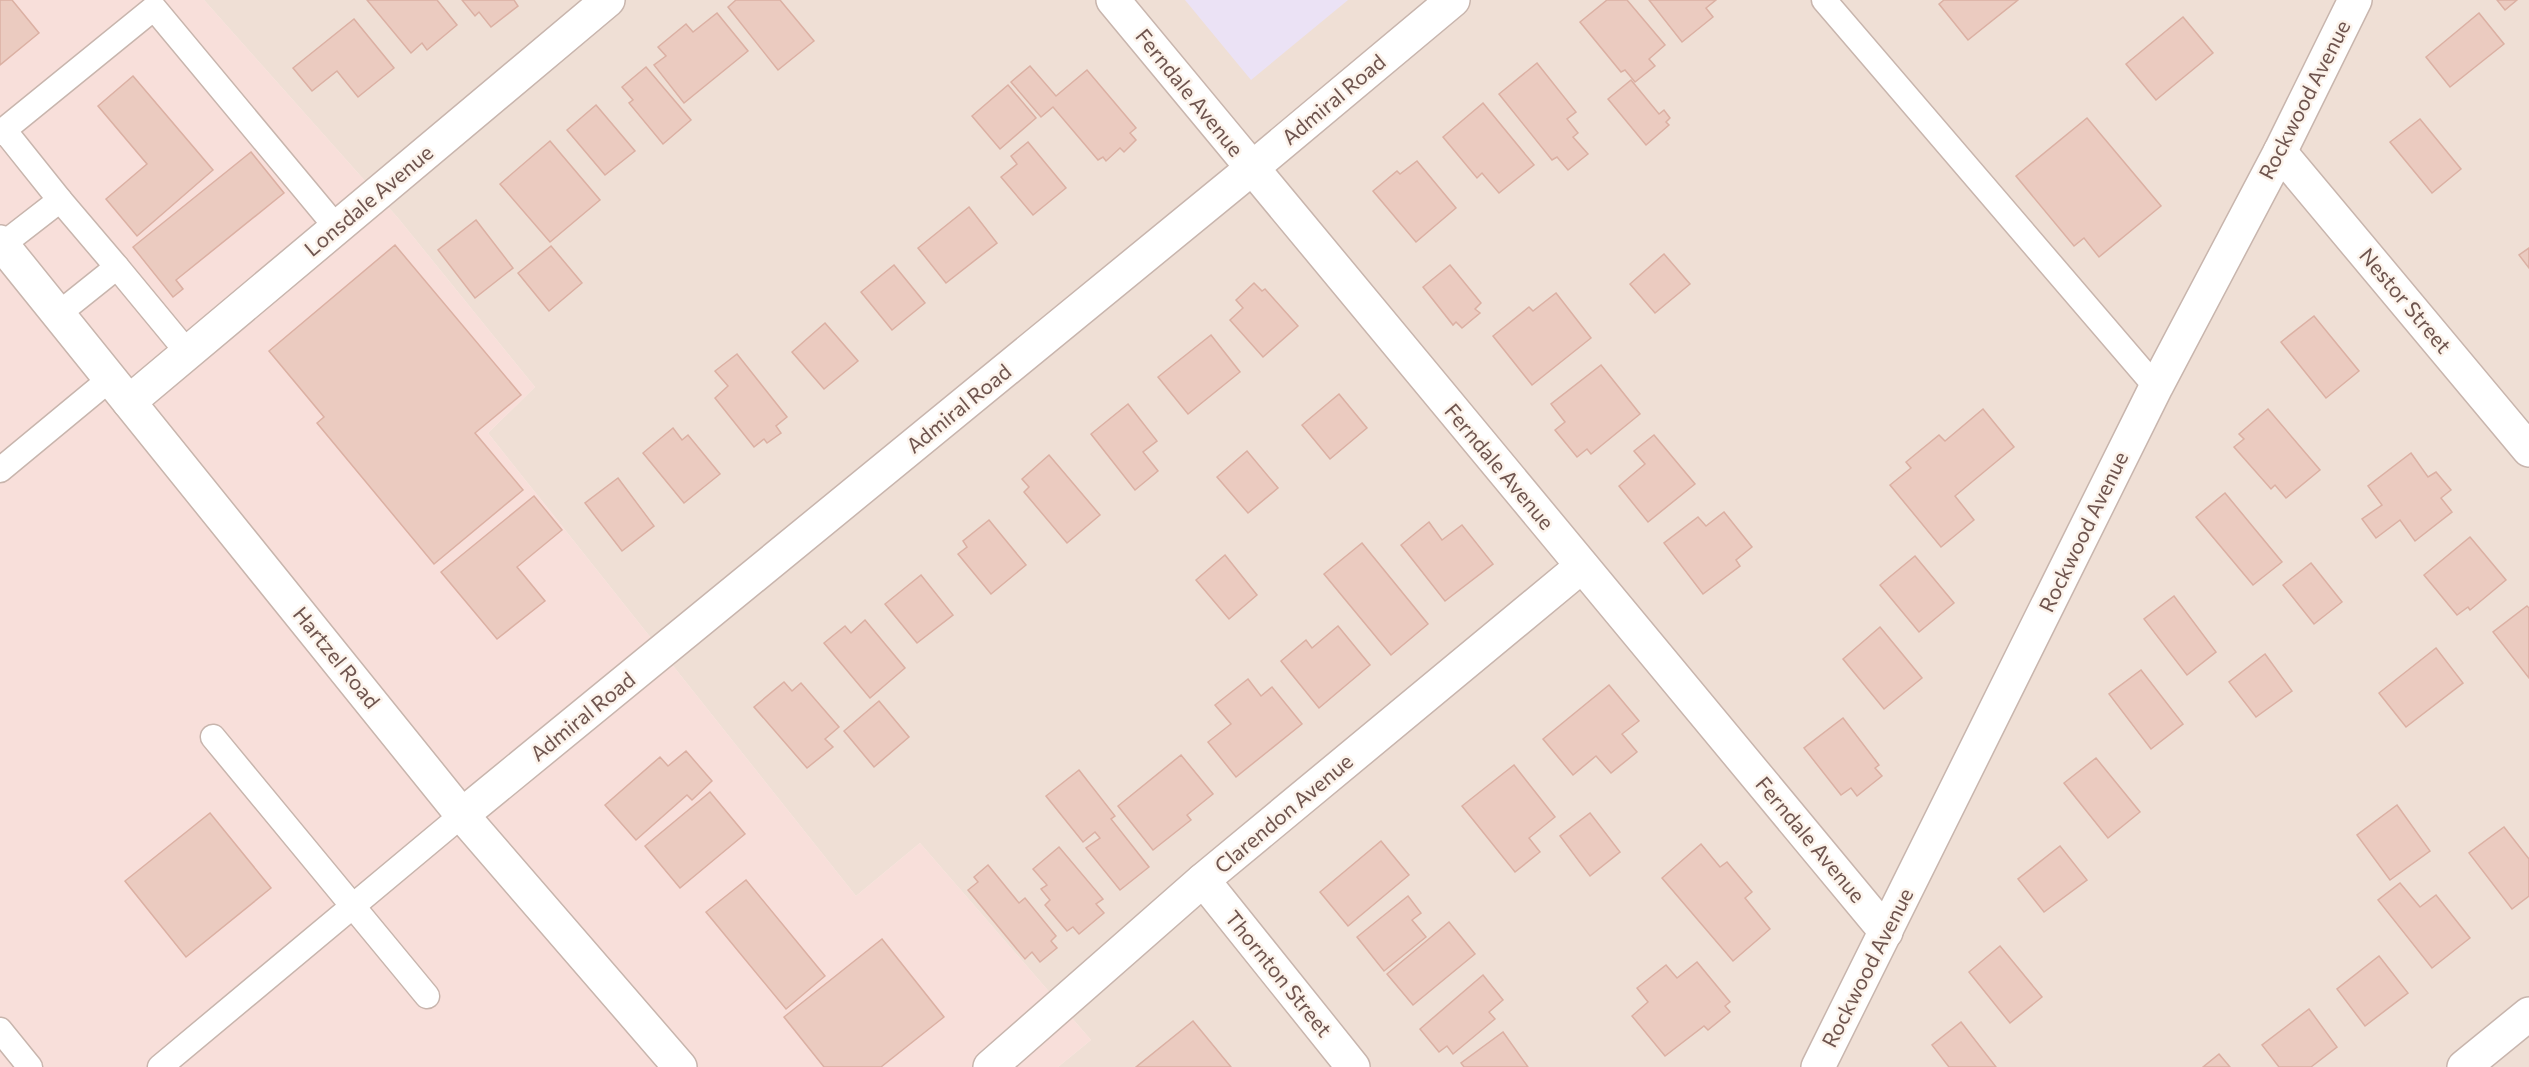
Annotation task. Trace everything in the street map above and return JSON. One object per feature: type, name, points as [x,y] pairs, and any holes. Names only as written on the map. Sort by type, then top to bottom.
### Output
[{"type":"street","name":"Lonsdale Avenue","points":[[120,391],[188,353],[608,0]]},
{"type":"street","name":"Ferndale Avenue","points":[[1113,0],[1886,932]]},
{"type":"street","name":"Admiral Road","points":[[462,814],[1251,169],[1453,0]]},
{"type":"street","name":"Rockwood Avenue","points":[[1818,1067],[2156,387],[2280,152],[2355,0]]},
{"type":"street","name":"Nestor Street","points":[[2280,152],[2529,450]]},
{"type":"street","name":"Hartzel Road","points":[[1,244],[462,814],[680,1067]]},
{"type":"street","name":"Clarendon Avenue","points":[[990,1067],[1203,880],[1582,566]]},
{"type":"street","name":"Thornton Street","points":[[1203,880],[1353,1067]]},
{"type":"street","points":[[2464,1067],[2529,1014]]},
{"type":"lane","points":[[1824,0],[2156,387]]},
{"type":"lane","points":[[188,353],[2,131],[154,8],[337,228]]},
{"type":"lane","points":[[1,244],[60,200]]},
{"type":"lane","points":[[57,315],[117,267]]},
{"type":"lane","points":[[0,470],[120,391]]},
{"type":"lane","points":[[213,737],[427,996]]},
{"type":"lane","points":[[160,1067],[462,814]]},
{"type":"lane","points":[[0,1030],[30,1067]]},
{"type":"shaded area","points":[[0,0],[204,0],[398,218],[535,387],[488,433],[856,896],[920,843],[1091,1040],[1058,1067],[0,1067]]},
{"type":"shaded area","points":[[204,0],[2529,0],[2529,1067],[1058,1067],[1091,1040],[920,843],[856,896],[488,433],[535,387],[398,218]]},
{"type":"shaded area","points":[[1185,0],[1348,0],[1251,80]]},
{"type":"building","points":[[0,0],[12,0],[39,33],[0,65]]},
{"type":"building","points":[[367,0],[437,0],[457,25],[427,50],[422,43],[411,53]]},
{"type":"building","points":[[462,0],[514,0],[518,6],[491,27],[479,12],[475,16]]},
{"type":"building","points":[[736,0],[780,0],[814,41],[778,70],[728,7]]},
{"type":"building","points":[[1607,0],[1627,0],[1665,45],[1649,59],[1655,66],[1635,82],[1625,70],[1621,72],[1580,22]]},
{"type":"building","points":[[1649,0],[1716,0],[1706,8],[1713,17],[1682,42]]},
{"type":"building","points":[[1944,0],[2018,0],[1968,40],[1939,4]]},
{"type":"building","points":[[2497,0],[2517,0],[2505,10]]},
{"type":"building","points":[[717,13],[748,51],[684,103],[654,65],[666,56],[658,47],[686,24],[693,32]]},
{"type":"building","points":[[2479,13],[2504,44],[2450,87],[2426,57]]},
{"type":"building","points":[[2183,17],[2213,53],[2156,100],[2126,64]]},
{"type":"building","points":[[354,19],[394,68],[358,97],[337,71],[312,91],[293,68]]},
{"type":"building","points":[[1537,63],[1576,112],[1567,119],[1578,133],[1573,137],[1588,154],[1568,170],[1557,157],[1552,160],[1499,94]]},
{"type":"building","points":[[1030,66],[1056,96],[1087,70],[1136,128],[1130,133],[1136,140],[1124,152],[1120,148],[1106,161],[1103,157],[1098,160],[1053,107],[1041,117],[1011,82]]},
{"type":"building","points":[[646,67],[691,120],[663,144],[629,103],[633,100],[622,87]]},
{"type":"building","points":[[133,76],[213,170],[137,236],[106,199],[147,164],[98,106]]},
{"type":"building","points":[[1631,80],[1659,114],[1664,110],[1670,118],[1666,122],[1669,125],[1646,145],[1608,99]]},
{"type":"building","points":[[1008,85],[1036,118],[1000,149],[972,116]]},
{"type":"building","points":[[1483,103],[1534,165],[1499,193],[1482,173],[1477,178],[1443,137]]},
{"type":"building","points":[[596,105],[635,151],[605,175],[567,130]]},
{"type":"building","points":[[2087,118],[2161,206],[2099,257],[2084,238],[2074,246],[2016,176]]},
{"type":"building","points":[[2420,119],[2461,169],[2432,193],[2390,142]]},
{"type":"building","points":[[550,141],[600,200],[550,242],[500,184]]},
{"type":"building","points":[[1028,142],[1066,188],[1033,215],[1001,177],[1017,164],[1011,156]]},
{"type":"building","points":[[251,152],[284,193],[176,280],[183,289],[173,297],[133,247]]},
{"type":"building","points":[[1417,161],[1456,208],[1416,242],[1373,191],[1397,171],[1400,174]]},
{"type":"building","points":[[969,207],[997,243],[946,283],[918,248]]},
{"type":"building","points":[[476,220],[513,268],[475,298],[438,250]]},
{"type":"building","points":[[395,245],[521,395],[475,433],[523,490],[434,564],[317,423],[324,417],[269,351]]},
{"type":"building","points":[[551,246],[582,283],[549,311],[518,273]]},
{"type":"building","points":[[2529,248],[2529,268],[2519,255]]},
{"type":"building","points":[[1664,254],[1690,284],[1655,313],[1630,284]]},
{"type":"building","points":[[894,265],[925,303],[892,330],[861,292]]},
{"type":"building","points":[[1450,265],[1481,303],[1475,309],[1480,313],[1462,328],[1456,322],[1453,325],[1423,287]]},
{"type":"building","points":[[1254,283],[1262,291],[1265,289],[1298,326],[1263,357],[1230,320],[1243,308],[1236,300]]},
{"type":"building","points":[[1556,293],[1591,338],[1532,385],[1493,336],[1529,307],[1533,311]]},
{"type":"building","points":[[2314,316],[2359,371],[2326,398],[2281,342]]},
{"type":"building","points":[[825,323],[858,361],[824,389],[792,352]]},
{"type":"building","points":[[1211,335],[1240,372],[1188,414],[1158,377]]},
{"type":"building","points":[[737,354],[787,417],[776,426],[781,433],[767,443],[764,439],[754,447],[715,398],[728,386],[715,371]]},
{"type":"building","points":[[1601,365],[1640,414],[1591,454],[1587,449],[1577,457],[1555,430],[1565,422],[1551,404]]},
{"type":"building","points":[[1339,394],[1367,428],[1330,459],[1302,425]]},
{"type":"building","points":[[1128,404],[1157,441],[1143,452],[1158,471],[1135,490],[1091,434]]},
{"type":"building","points":[[1983,409],[2014,447],[1955,496],[1974,520],[1941,547],[1890,485],[1911,468],[1906,462],[1939,435],[1945,441]]},
{"type":"building","points":[[2268,409],[2320,470],[2286,498],[2275,485],[2271,489],[2234,447],[2244,439],[2239,434]]},
{"type":"building","points":[[673,428],[682,440],[688,435],[720,474],[684,503],[643,453]]},
{"type":"building","points":[[1654,435],[1695,484],[1648,522],[1619,486],[1645,464],[1634,451]]},
{"type":"building","points":[[1247,451],[1278,488],[1248,513],[1217,477]]},
{"type":"building","points":[[2411,453],[2428,477],[2436,472],[2451,490],[2441,498],[2452,512],[2415,541],[2400,520],[2376,538],[2362,519],[2382,505],[2368,486]]},
{"type":"building","points":[[1049,455],[1100,515],[1067,543],[1024,492],[1029,487],[1022,479]]},
{"type":"building","points":[[618,478],[654,526],[622,551],[585,503]]},
{"type":"building","points":[[2225,493],[2282,562],[2253,585],[2196,517]]},
{"type":"building","points":[[534,496],[562,530],[517,567],[545,601],[497,639],[441,572]]},
{"type":"building","points":[[1724,512],[1752,547],[1736,560],[1740,566],[1703,594],[1664,543],[1698,517],[1706,526]]},
{"type":"building","points":[[989,520],[1026,565],[991,594],[958,554],[967,547],[963,541]]},
{"type":"building","points":[[1429,522],[1442,540],[1462,525],[1493,564],[1445,601],[1401,545]]},
{"type":"building","points":[[2470,537],[2506,580],[2470,610],[2468,607],[2457,615],[2424,575]]},
{"type":"building","points":[[1362,543],[1428,624],[1391,655],[1324,574]]},
{"type":"building","points":[[1225,555],[1257,595],[1229,619],[1196,580]]},
{"type":"building","points":[[1915,556],[1954,603],[1919,632],[1880,585]]},
{"type":"building","points":[[2311,563],[2342,602],[2314,624],[2283,585]]},
{"type":"building","points":[[921,575],[953,615],[917,643],[885,604]]},
{"type":"building","points":[[2174,596],[2216,652],[2187,675],[2144,619]]},
{"type":"building","points":[[2527,606],[2529,608],[2529,678],[2493,632]]},
{"type":"building","points":[[865,620],[905,668],[870,698],[824,643],[845,626],[851,633]]},
{"type":"building","points":[[1338,626],[1370,665],[1319,708],[1281,661],[1306,640],[1312,648]]},
{"type":"building","points":[[1880,627],[1922,678],[1884,709],[1843,659]]},
{"type":"building","points":[[2436,648],[2463,683],[2406,727],[2379,693]]},
{"type":"building","points":[[2265,654],[2292,691],[2256,717],[2229,682]]},
{"type":"building","points":[[2141,670],[2183,724],[2151,749],[2109,694]]},
{"type":"building","points":[[1248,679],[1261,696],[1272,687],[1302,724],[1236,777],[1208,742],[1231,724],[1215,705]]},
{"type":"building","points":[[784,682],[792,691],[801,683],[839,727],[825,739],[833,747],[807,768],[754,707]]},
{"type":"building","points":[[1609,685],[1639,721],[1622,734],[1637,752],[1611,773],[1596,756],[1573,775],[1543,739]]},
{"type":"building","points":[[879,701],[909,737],[874,767],[844,731]]},
{"type":"building","points":[[1843,718],[1879,765],[1875,768],[1882,776],[1857,796],[1851,788],[1841,795],[1804,748]]},
{"type":"building","points":[[686,751],[712,781],[692,800],[687,795],[636,840],[605,805],[660,757],[668,766]]},
{"type":"building","points":[[1181,755],[1213,794],[1187,815],[1191,820],[1153,850],[1118,806]]},
{"type":"building","points":[[2096,758],[2140,812],[2108,838],[2064,783]]},
{"type":"building","points":[[1514,765],[1555,817],[1529,838],[1540,852],[1515,872],[1462,806]]},
{"type":"building","points":[[1079,770],[1115,816],[1111,819],[1149,867],[1120,890],[1086,848],[1100,838],[1095,832],[1083,842],[1046,796]]},
{"type":"building","points":[[710,792],[745,834],[680,888],[645,846]]},
{"type":"building","points":[[2397,805],[2430,851],[2390,880],[2357,835]]},
{"type":"building","points":[[210,813],[271,888],[186,957],[125,881]]},
{"type":"building","points":[[1590,813],[1620,852],[1590,876],[1560,836]]},
{"type":"building","points":[[2504,827],[2529,859],[2529,896],[2512,909],[2469,853]]},
{"type":"building","points":[[1381,841],[1409,875],[1348,926],[1320,892]]},
{"type":"building","points":[[1701,844],[1720,867],[1727,862],[1752,892],[1745,898],[1770,929],[1733,961],[1662,878]]},
{"type":"building","points":[[2060,846],[2087,880],[2044,912],[2018,879]]},
{"type":"building","points":[[1059,847],[1103,899],[1096,904],[1104,913],[1079,934],[1073,927],[1067,931],[1045,905],[1050,900],[1041,889],[1047,885],[1033,869]]},
{"type":"building","points":[[988,865],[1019,903],[1025,898],[1056,936],[1051,941],[1057,948],[1040,962],[1032,952],[1025,959],[968,890],[978,882],[974,877]]},
{"type":"building","points":[[746,880],[825,976],[786,1009],[706,912]]},
{"type":"building","points":[[2400,883],[2420,907],[2436,895],[2470,938],[2432,968],[2378,900]]},
{"type":"building","points":[[1408,896],[1421,913],[1412,920],[1426,937],[1384,971],[1357,937]]},
{"type":"building","points":[[1449,922],[1475,954],[1413,1005],[1387,974]]},
{"type":"building","points":[[882,939],[944,1017],[881,1067],[824,1067],[784,1017]]},
{"type":"building","points":[[2000,946],[2042,997],[2010,1023],[1969,972]]},
{"type":"building","points":[[2379,956],[2408,993],[2365,1026],[2337,989]]},
{"type":"building","points":[[1697,962],[1730,1002],[1725,1006],[1730,1012],[1708,1030],[1704,1026],[1665,1056],[1632,1016],[1648,1002],[1637,988],[1666,965],[1677,978]]},
{"type":"building","points":[[1483,975],[1503,1000],[1489,1012],[1495,1019],[1453,1054],[1447,1046],[1439,1052],[1420,1029]]},
{"type":"building","points":[[2309,1009],[2337,1047],[2311,1067],[2279,1067],[2262,1045]]},
{"type":"building","points":[[1193,1021],[1231,1067],[1136,1067]]},
{"type":"building","points":[[1961,1022],[1996,1067],[1949,1067],[1932,1045]]},
{"type":"building","points":[[1503,1032],[1528,1067],[1464,1067],[1461,1063]]},
{"type":"building","points":[[2219,1054],[2230,1067],[2203,1067]]}]
